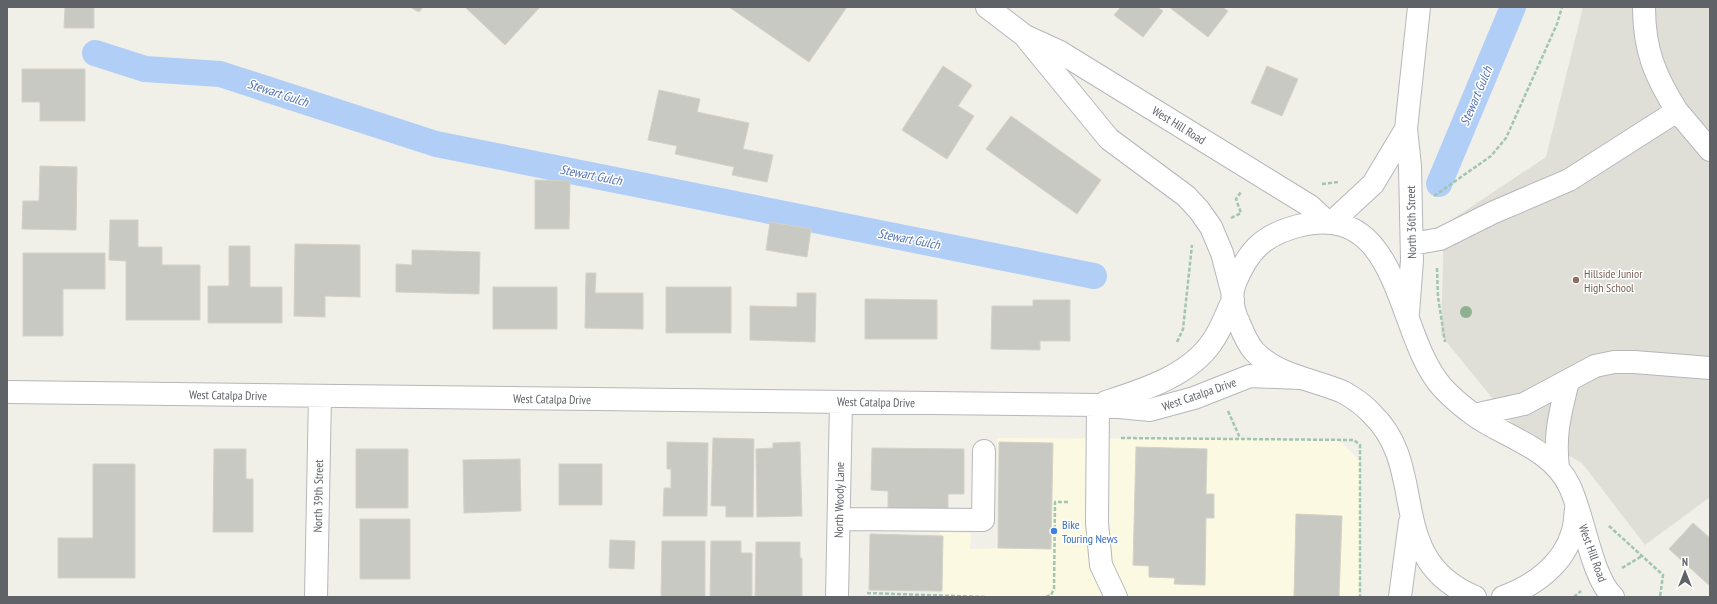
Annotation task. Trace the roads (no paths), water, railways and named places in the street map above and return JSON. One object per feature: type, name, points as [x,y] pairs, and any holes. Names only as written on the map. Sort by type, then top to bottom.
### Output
[{"type":"street","name":"West Hill Road","points":[[986,7],[1025,36],[1067,56],[1310,206],[1330,222]]},
{"type":"street","name":"North 36th Street","points":[[1408,316],[1412,244],[1410,166],[1406,129],[1419,7]]},
{"type":"street","points":[[1644,7],[1646,42],[1650,60],[1662,88],[1677,112],[1710,150]]},
{"type":"street","name":"West Hill Road","points":[[1025,36],[1109,139],[1186,196],[1199,210],[1212,227],[1222,253],[1237,320],[1252,350],[1266,362],[1300,378]]},
{"type":"street","points":[[1412,244],[1436,240],[1492,213],[1551,190],[1677,112]]},
{"type":"street","name":"North 36th Street","points":[[1330,222],[1373,184],[1406,129]]},
{"type":"street","points":[[1330,222],[1349,228],[1368,239],[1380,255],[1391,275],[1424,359],[1442,386],[1474,415],[1529,446],[1558,468]]},
{"type":"street","name":"West Catalpa Drive","points":[[1098,405],[1147,389],[1181,370],[1199,357],[1212,342],[1232,296],[1244,262],[1255,248],[1269,237],[1290,228],[1308,223],[1330,222]]},
{"type":"street","points":[[1474,415],[1524,404],[1582,372],[1595,366],[1614,362],[1710,368]]},
{"type":"street","name":"West Catalpa Drive","points":[[7,392],[1098,405],[1150,410],[1194,398],[1250,376],[1300,378]]},
{"type":"street","points":[[1300,378],[1343,392],[1362,404],[1378,419],[1396,451],[1402,468],[1411,519],[1426,560],[1443,580],[1475,597]]},
{"type":"street","points":[[1558,468],[1555,445],[1568,381]]},
{"type":"street","name":"North 39th Street","points":[[316,597],[320,396]]},
{"type":"street","name":"North Woody Lane","points":[[837,597],[841,402]]},
{"type":"street","points":[[1098,405],[1097,523],[1100,558],[1101,565],[1116,597]]},
{"type":"street","points":[[839,519],[982,520],[984,451]]},
{"type":"street","name":"West Hill Road","points":[[1558,468],[1570,486],[1601,580],[1613,597]]},
{"type":"street","points":[[1503,597],[1540,579],[1566,550],[1574,530],[1576,506]]},
{"type":"street","points":[[1400,597],[1411,519]]},
{"type":"waterway","name":"Stewart Gulch","points":[[1439,184],[1513,7]]},
{"type":"waterway","name":"Stewart Gulch","points":[[95,53],[145,69],[220,74],[436,144],[1094,276]]},
{"type":"place","name":"Hillside Junior High School","points":[[1576,280]]},
{"type":"place","name":"Bike Touring News","points":[[1054,531]]}]
